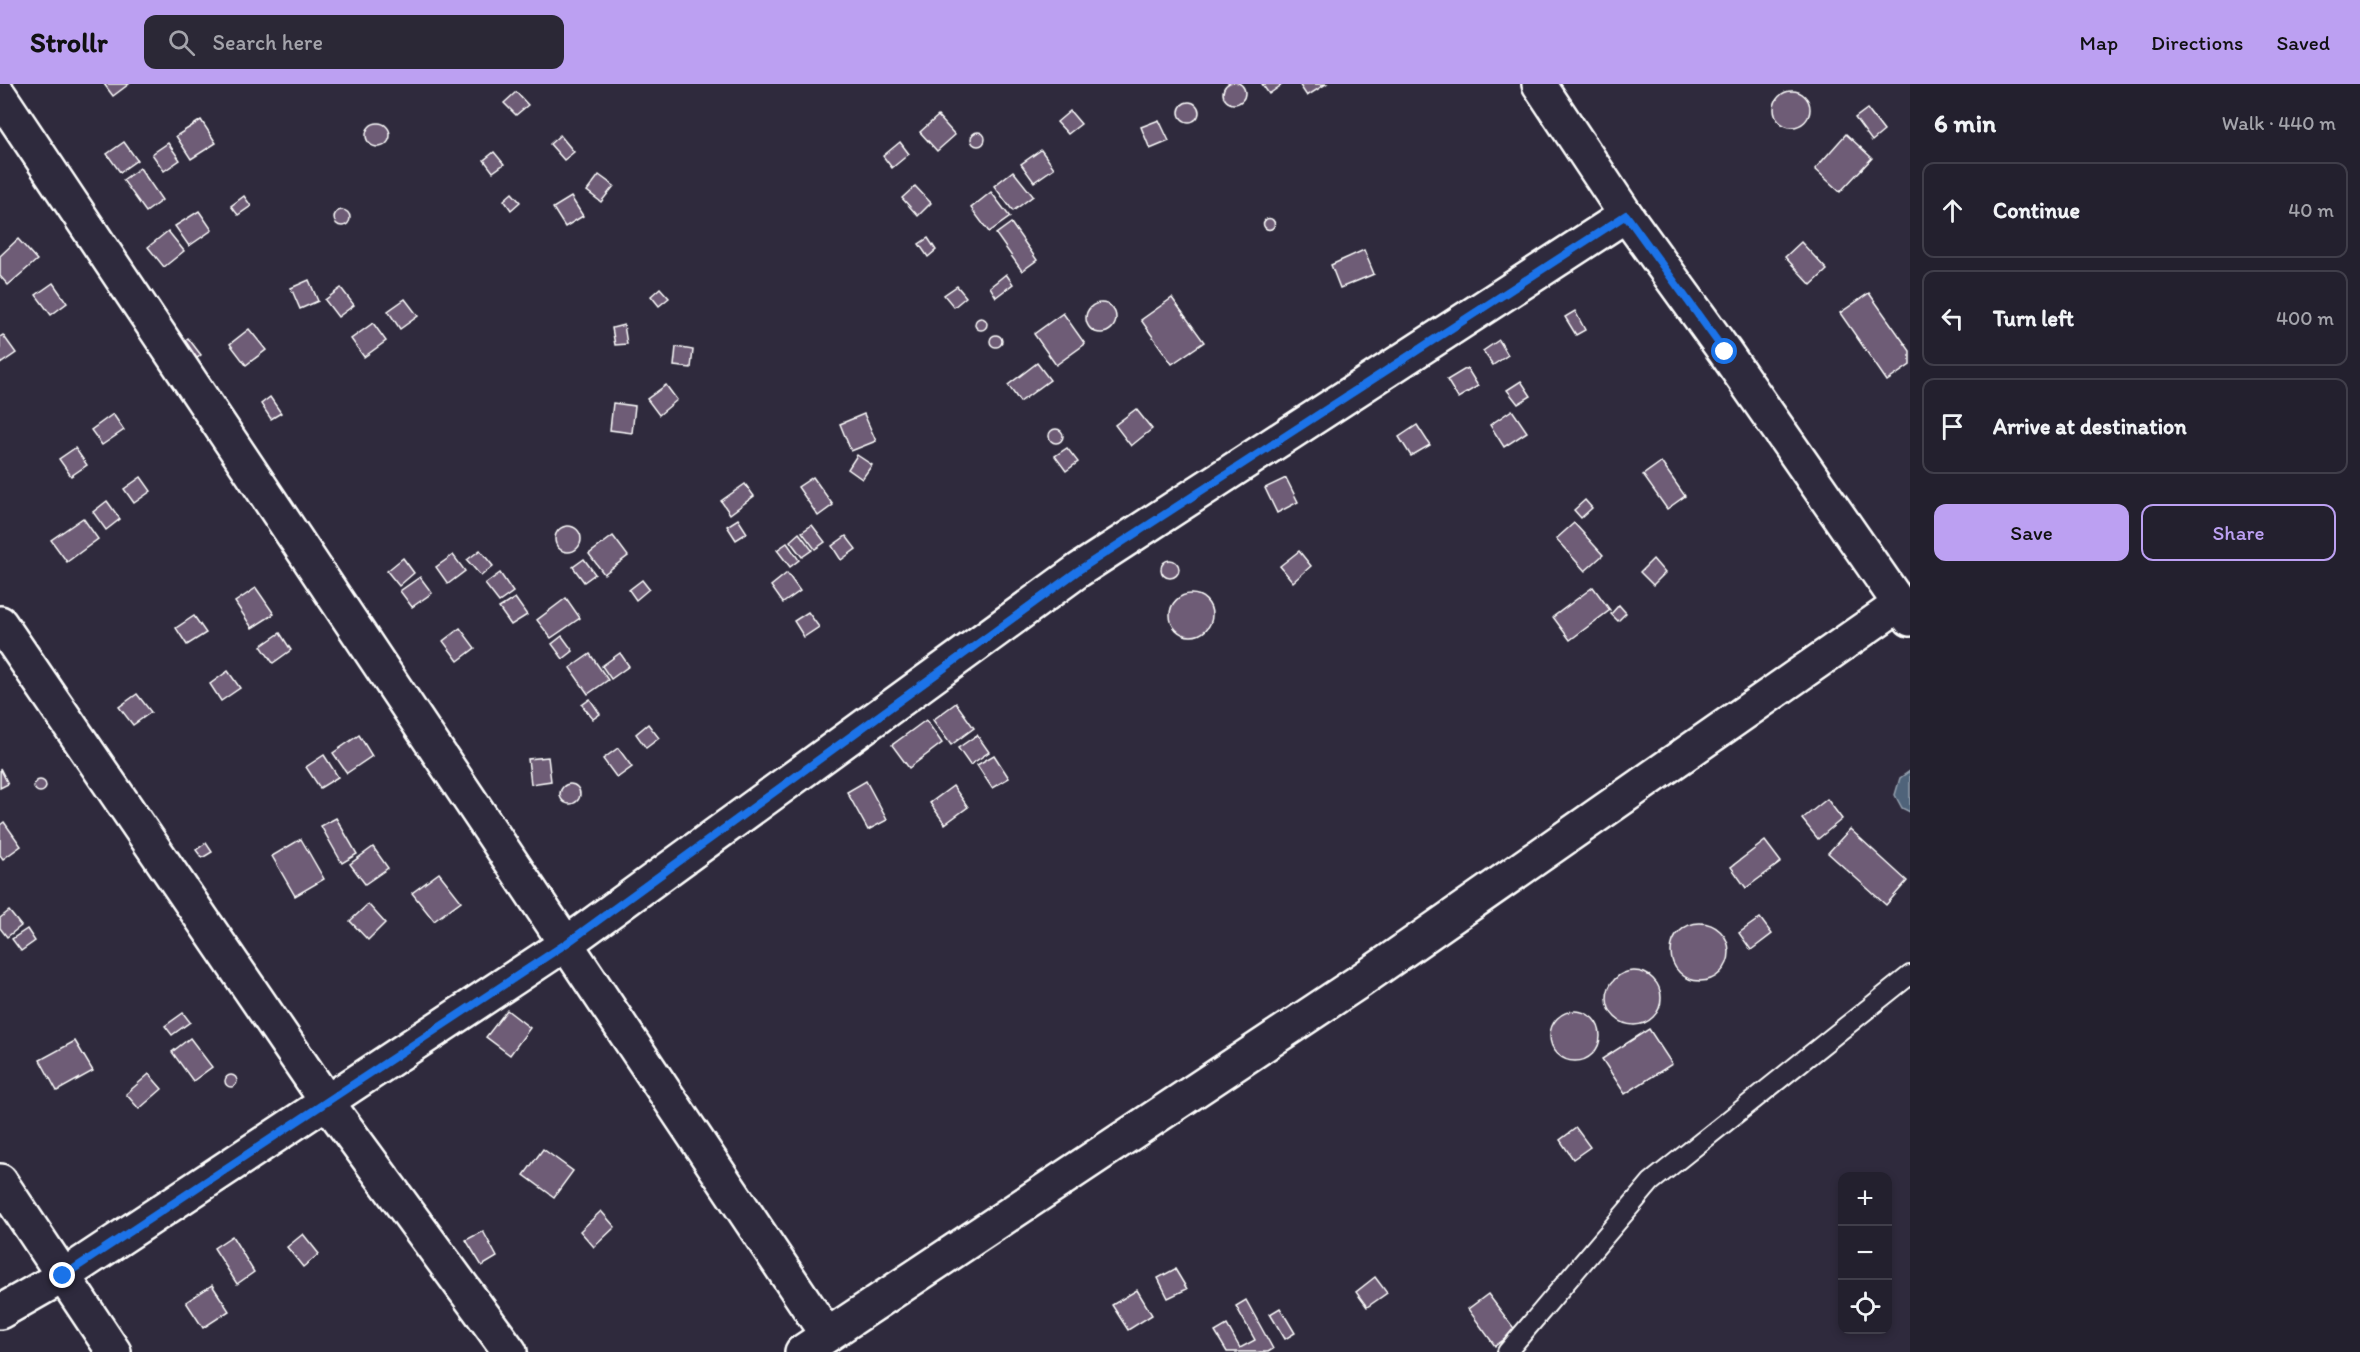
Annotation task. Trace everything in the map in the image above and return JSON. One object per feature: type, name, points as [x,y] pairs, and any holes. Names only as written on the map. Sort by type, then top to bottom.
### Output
[{"type":"street","points":[[0,96],[567,943],[815,1343],[1360,981],[1907,606],[1626,215],[1539,84]]},
{"type":"street","points":[[0,1312],[63,1276],[567,943],[1079,570],[1626,215]]},
{"type":"street","points":[[0,623],[327,1102],[510,1352]]},
{"type":"street","points":[[0,1181],[114,1352]]},
{"type":"lane","points":[[1507,1352],[1651,1182],[1910,975]]},
{"type":"water","points":[[1910,771],[1910,812],[1902,808],[1895,795],[1900,778]]},
{"type":"building","points":[[1234,82],[1242,85],[1245,93],[1242,101],[1234,104],[1226,101],[1223,93],[1226,85]]},
{"type":"building","points":[[104,84],[129,84],[113,96]]},
{"type":"building","points":[[1262,84],[1283,84],[1269,94]]},
{"type":"building","points":[[1299,84],[1326,84],[1307,96]]},
{"type":"building","points":[[1792,91],[1805,96],[1810,109],[1805,122],[1792,127],[1779,122],[1774,109],[1779,96]]},
{"type":"building","points":[[516,92],[528,105],[516,115],[504,103]]},
{"type":"building","points":[[1189,102],[1196,105],[1199,112],[1196,119],[1189,122],[1182,119],[1179,112],[1182,105]]},
{"type":"building","points":[[1867,109],[1884,131],[1872,141],[1855,118]]},
{"type":"building","points":[[1070,111],[1081,124],[1068,134],[1057,122]]},
{"type":"building","points":[[938,116],[955,135],[937,151],[920,132]]},
{"type":"building","points":[[201,120],[216,143],[191,159],[176,136]]},
{"type":"building","points":[[1159,120],[1169,141],[1150,149],[1141,127]]},
{"type":"building","points":[[378,123],[387,126],[390,135],[387,144],[378,147],[369,144],[366,135],[369,126]]},
{"type":"building","points":[[975,132],[981,132],[985,139],[981,146],[975,146],[971,142],[971,136]]},
{"type":"building","points":[[1846,134],[1872,158],[1840,192],[1815,169]]},
{"type":"building","points":[[560,135],[574,152],[564,160],[550,144]]},
{"type":"building","points":[[124,142],[137,160],[120,172],[107,154]]},
{"type":"building","points":[[900,142],[909,154],[892,168],[883,156]]},
{"type":"building","points":[[168,143],[180,160],[164,171],[152,154]]},
{"type":"building","points":[[1041,150],[1054,168],[1034,182],[1021,164]]},
{"type":"building","points":[[494,152],[504,164],[493,172],[484,160]]},
{"type":"building","points":[[140,168],[162,200],[146,212],[123,180]]},
{"type":"building","points":[[1013,171],[1033,196],[1013,211],[994,186]]},
{"type":"building","points":[[599,175],[614,186],[601,202],[587,191]]},
{"type":"building","points":[[915,186],[931,203],[918,216],[902,198]]},
{"type":"building","points":[[991,192],[1010,217],[989,232],[971,208]]},
{"type":"building","points":[[512,193],[520,202],[511,210],[504,200]]},
{"type":"building","points":[[244,196],[251,206],[238,215],[231,206]]},
{"type":"building","points":[[571,197],[583,216],[565,227],[553,208]]},
{"type":"building","points":[[342,210],[350,218],[342,226],[334,218]]},
{"type":"building","points":[[199,211],[212,230],[189,246],[175,226]]},
{"type":"building","points":[[1269,219],[1273,220],[1273,228],[1269,229],[1265,228],[1264,224],[1265,220]]},
{"type":"building","points":[[1011,223],[1037,260],[1022,271],[996,234]]},
{"type":"building","points":[[168,231],[184,251],[164,267],[148,247]]},
{"type":"building","points":[[928,238],[936,250],[928,257],[919,244]]},
{"type":"building","points":[[18,239],[37,260],[8,285],[0,276],[0,256]]},
{"type":"building","points":[[1801,242],[1827,270],[1811,285],[1785,257]]},
{"type":"building","points":[[1364,250],[1374,274],[1340,288],[1331,265]]},
{"type":"building","points":[[1006,274],[1013,284],[996,297],[990,287]]},
{"type":"building","points":[[309,280],[318,301],[300,309],[291,288]]},
{"type":"building","points":[[53,283],[67,303],[51,315],[36,295]]},
{"type":"building","points":[[957,286],[966,297],[954,307],[944,295]]},
{"type":"building","points":[[341,288],[354,305],[338,317],[325,300]]},
{"type":"building","points":[[660,288],[669,298],[659,306],[651,296]]},
{"type":"building","points":[[1869,293],[1910,351],[1910,365],[1887,381],[1840,313]]},
{"type":"building","points":[[1172,298],[1204,342],[1172,364],[1141,320]]},
{"type":"building","points":[[405,299],[418,316],[400,329],[388,311]]},
{"type":"building","points":[[1101,303],[1112,307],[1116,318],[1112,329],[1101,333],[1090,329],[1086,318],[1090,307]]},
{"type":"building","points":[[1575,311],[1585,330],[1576,335],[1565,317]]},
{"type":"building","points":[[1063,313],[1085,344],[1056,365],[1034,334]]},
{"type":"building","points":[[983,318],[986,319],[986,329],[979,330],[976,329],[975,322],[976,319]]},
{"type":"building","points":[[373,323],[386,341],[364,357],[351,339]]},
{"type":"building","points":[[624,325],[627,344],[615,345],[612,328]]},
{"type":"building","points":[[249,329],[266,350],[246,365],[230,344]]},
{"type":"building","points":[[3,335],[16,353],[0,364],[0,337]]},
{"type":"building","points":[[998,335],[1001,336],[1001,346],[994,347],[991,346],[990,339],[991,336]]},
{"type":"building","points":[[188,338],[201,355],[185,368],[171,351]]},
{"type":"building","points":[[1499,340],[1508,355],[1493,365],[1483,351]]},
{"type":"building","points":[[676,347],[693,350],[691,368],[674,366]]},
{"type":"building","points":[[1037,363],[1050,380],[1020,402],[1008,385]]},
{"type":"building","points":[[1467,368],[1478,386],[1458,398],[1447,380]]},
{"type":"building","points":[[1521,381],[1531,396],[1518,404],[1507,390]]},
{"type":"building","points":[[666,385],[677,400],[659,415],[647,399]]},
{"type":"building","points":[[270,397],[281,413],[271,419],[261,404]]},
{"type":"building","points":[[613,403],[635,406],[632,433],[610,430]]},
{"type":"building","points":[[1136,409],[1152,429],[1131,446],[1115,425]]},
{"type":"building","points":[[1512,410],[1527,432],[1504,447],[1490,425]]},
{"type":"building","points":[[113,414],[124,430],[102,445],[91,430]]},
{"type":"building","points":[[864,414],[876,441],[851,451],[840,424]]},
{"type":"building","points":[[1417,425],[1430,445],[1411,456],[1399,437]]},
{"type":"building","points":[[1053,429],[1059,429],[1063,436],[1059,443],[1053,443],[1049,439],[1049,433]]},
{"type":"building","points":[[75,448],[87,465],[71,476],[59,459]]},
{"type":"building","points":[[1067,448],[1078,462],[1066,471],[1055,456]]},
{"type":"building","points":[[857,455],[872,465],[862,479],[848,469]]},
{"type":"building","points":[[1661,462],[1685,496],[1667,509],[1643,475]]},
{"type":"building","points":[[141,477],[151,491],[134,503],[124,489]]},
{"type":"building","points":[[813,477],[833,505],[818,516],[798,487]]},
{"type":"building","points":[[1286,478],[1298,502],[1277,513],[1265,488]]},
{"type":"building","points":[[745,484],[754,496],[730,514],[721,501]]},
{"type":"building","points":[[1585,500],[1592,508],[1581,518],[1574,510]]},
{"type":"building","points":[[107,501],[120,519],[106,530],[93,512]]},
{"type":"building","points":[[83,518],[98,539],[67,562],[51,540]]},
{"type":"building","points":[[738,519],[747,533],[736,540],[727,526]]},
{"type":"building","points":[[1574,523],[1603,555],[1585,571],[1556,539]]},
{"type":"building","points":[[812,525],[825,542],[815,549],[802,532]]},
{"type":"building","points":[[568,526],[577,530],[581,539],[577,548],[568,552],[559,548],[555,539],[559,530]]},
{"type":"building","points":[[799,533],[812,550],[802,557],[790,541]]},
{"type":"building","points":[[613,536],[628,556],[604,574],[589,554]]},
{"type":"building","points":[[846,536],[856,549],[841,560],[832,546]]},
{"type":"building","points":[[787,543],[799,560],[790,567],[777,550]]},
{"type":"building","points":[[480,550],[493,566],[481,576],[467,560]]},
{"type":"building","points":[[1299,551],[1311,566],[1293,582],[1280,566]]},
{"type":"building","points":[[453,555],[465,571],[448,584],[436,567]]},
{"type":"building","points":[[403,558],[414,573],[399,586],[387,571]]},
{"type":"building","points":[[584,559],[595,574],[584,582],[573,567]]},
{"type":"building","points":[[1653,559],[1665,573],[1653,585],[1640,572]]},
{"type":"building","points":[[1170,560],[1176,563],[1179,569],[1176,575],[1170,578],[1164,575],[1161,569],[1164,563]]},
{"type":"building","points":[[500,573],[513,592],[499,602],[485,584]]},
{"type":"building","points":[[787,573],[800,591],[783,603],[771,586]]},
{"type":"building","points":[[420,577],[432,593],[412,607],[400,591]]},
{"type":"building","points":[[642,580],[649,589],[636,600],[629,590]]},
{"type":"building","points":[[1593,587],[1610,610],[1570,640],[1553,617]]},
{"type":"building","points":[[256,588],[274,614],[252,628],[235,602]]},
{"type":"building","points":[[1191,594],[1206,600],[1212,615],[1206,630],[1191,636],[1176,630],[1170,615],[1176,600]]},
{"type":"building","points":[[515,598],[527,615],[511,625],[499,608]]},
{"type":"building","points":[[566,598],[580,618],[551,638],[537,620]]},
{"type":"building","points":[[1619,605],[1626,613],[1618,621],[1611,614]]},
{"type":"building","points":[[808,612],[819,627],[804,637],[794,621]]},
{"type":"building","points":[[194,616],[206,633],[187,645],[176,628]]},
{"type":"building","points":[[460,628],[475,648],[458,661],[443,641]]},
{"type":"building","points":[[280,633],[291,650],[273,663],[261,646]]},
{"type":"building","points":[[562,636],[573,651],[563,659],[552,644]]},
{"type":"building","points":[[620,653],[629,666],[611,679],[602,666]]},
{"type":"building","points":[[590,654],[608,680],[588,694],[570,668]]},
{"type":"building","points":[[228,671],[240,688],[221,701],[210,684]]},
{"type":"building","points":[[137,694],[151,712],[133,725],[119,707]]},
{"type":"building","points":[[590,699],[600,714],[593,719],[582,705]]},
{"type":"building","points":[[956,703],[974,728],[951,745],[933,720]]},
{"type":"building","points":[[926,720],[942,743],[909,768],[892,745]]},
{"type":"building","points":[[648,724],[659,738],[646,748],[636,734]]},
{"type":"building","points":[[359,735],[372,756],[347,773],[333,753]]},
{"type":"building","points":[[977,735],[989,752],[970,765],[958,748]]},
{"type":"building","points":[[618,748],[632,767],[617,778],[603,759]]},
{"type":"building","points":[[324,755],[338,777],[320,788],[306,767]]},
{"type":"building","points":[[994,755],[1009,778],[992,788],[977,765]]},
{"type":"building","points":[[548,757],[551,781],[531,784],[528,759]]},
{"type":"building","points":[[0,768],[8,784],[0,788]]},
{"type":"building","points":[[42,780],[46,786],[42,792],[38,792],[34,784]]},
{"type":"building","points":[[866,781],[887,820],[868,830],[847,792]]},
{"type":"building","points":[[570,784],[577,787],[580,794],[577,801],[570,804],[563,801],[560,794],[563,787]]},
{"type":"building","points":[[953,786],[968,807],[945,824],[930,803]]},
{"type":"building","points":[[1827,799],[1842,819],[1818,839],[1802,819]]},
{"type":"building","points":[[336,818],[357,854],[342,863],[321,826]]},
{"type":"building","points":[[4,822],[21,846],[3,859],[0,855],[0,825]]},
{"type":"building","points":[[1850,829],[1907,881],[1886,905],[1828,853]]},
{"type":"building","points":[[301,839],[324,879],[295,896],[272,856]]},
{"type":"building","points":[[1765,841],[1781,862],[1746,888],[1731,867]]},
{"type":"building","points":[[206,843],[212,852],[202,858],[196,850]]},
{"type":"building","points":[[373,847],[388,868],[365,884],[350,864]]},
{"type":"building","points":[[439,873],[461,901],[434,921],[412,893]]},
{"type":"building","points":[[368,904],[385,923],[368,940],[350,921]]},
{"type":"building","points":[[9,911],[21,926],[7,937],[0,928],[0,918]]},
{"type":"building","points":[[1760,918],[1772,934],[1751,950],[1739,933]]},
{"type":"building","points":[[1700,923],[1711,925],[1721,931],[1727,941],[1729,952],[1727,963],[1721,973],[1711,979],[1700,981],[1689,979],[1679,973],[1673,963],[1671,952],[1673,941],[1679,931],[1689,925]]},
{"type":"building","points":[[27,929],[35,941],[21,951],[12,939]]},
{"type":"building","points":[[1629,971],[1639,971],[1649,975],[1657,983],[1661,998],[1657,1013],[1649,1021],[1639,1025],[1629,1025],[1619,1021],[1611,1013],[1607,1003],[1607,993],[1611,983],[1619,975]]},
{"type":"building","points":[[507,1010],[530,1028],[510,1055],[486,1037]]},
{"type":"building","points":[[1570,1011],[1580,1011],[1593,1018],[1600,1031],[1600,1041],[1593,1054],[1580,1061],[1570,1061],[1561,1057],[1554,1050],[1550,1041],[1550,1031],[1554,1022],[1561,1015]]},
{"type":"building","points":[[183,1013],[190,1022],[172,1035],[165,1026]]},
{"type":"building","points":[[1649,1029],[1672,1064],[1625,1094],[1602,1059]]},
{"type":"building","points":[[190,1038],[212,1067],[193,1081],[172,1052]]},
{"type":"building","points":[[75,1041],[93,1071],[57,1091],[40,1060]]},
{"type":"building","points":[[149,1074],[162,1089],[139,1109],[126,1094]]},
{"type":"building","points":[[233,1075],[237,1081],[233,1087],[229,1087],[225,1079]]},
{"type":"building","points":[[1576,1128],[1590,1147],[1573,1159],[1560,1140]]},
{"type":"building","points":[[543,1149],[573,1171],[554,1197],[524,1175]]},
{"type":"building","points":[[601,1211],[615,1227],[594,1247],[580,1231]]},
{"type":"building","points":[[483,1231],[497,1257],[482,1266],[466,1240]]},
{"type":"building","points":[[303,1234],[319,1254],[303,1267],[287,1247]]},
{"type":"building","points":[[232,1236],[254,1272],[237,1284],[214,1248]]},
{"type":"building","points":[[1175,1269],[1187,1289],[1168,1298],[1158,1278]]},
{"type":"building","points":[[1375,1277],[1387,1293],[1367,1307],[1356,1292]]},
{"type":"building","points":[[212,1285],[229,1311],[203,1328],[186,1302]]},
{"type":"building","points":[[1137,1290],[1152,1315],[1128,1330],[1112,1305]]},
{"type":"building","points":[[1488,1294],[1516,1331],[1495,1346],[1468,1309]]},
{"type":"building","points":[[1246,1300],[1273,1349],[1268,1352],[1227,1352],[1215,1332],[1227,1325],[1240,1348],[1255,1340],[1236,1306]]},
{"type":"building","points":[[1280,1308],[1295,1333],[1285,1339],[1270,1314]]},
{"type":"route","points":[[63,1276],[567,943],[1079,570],[1626,215],[1725,352]]}]
